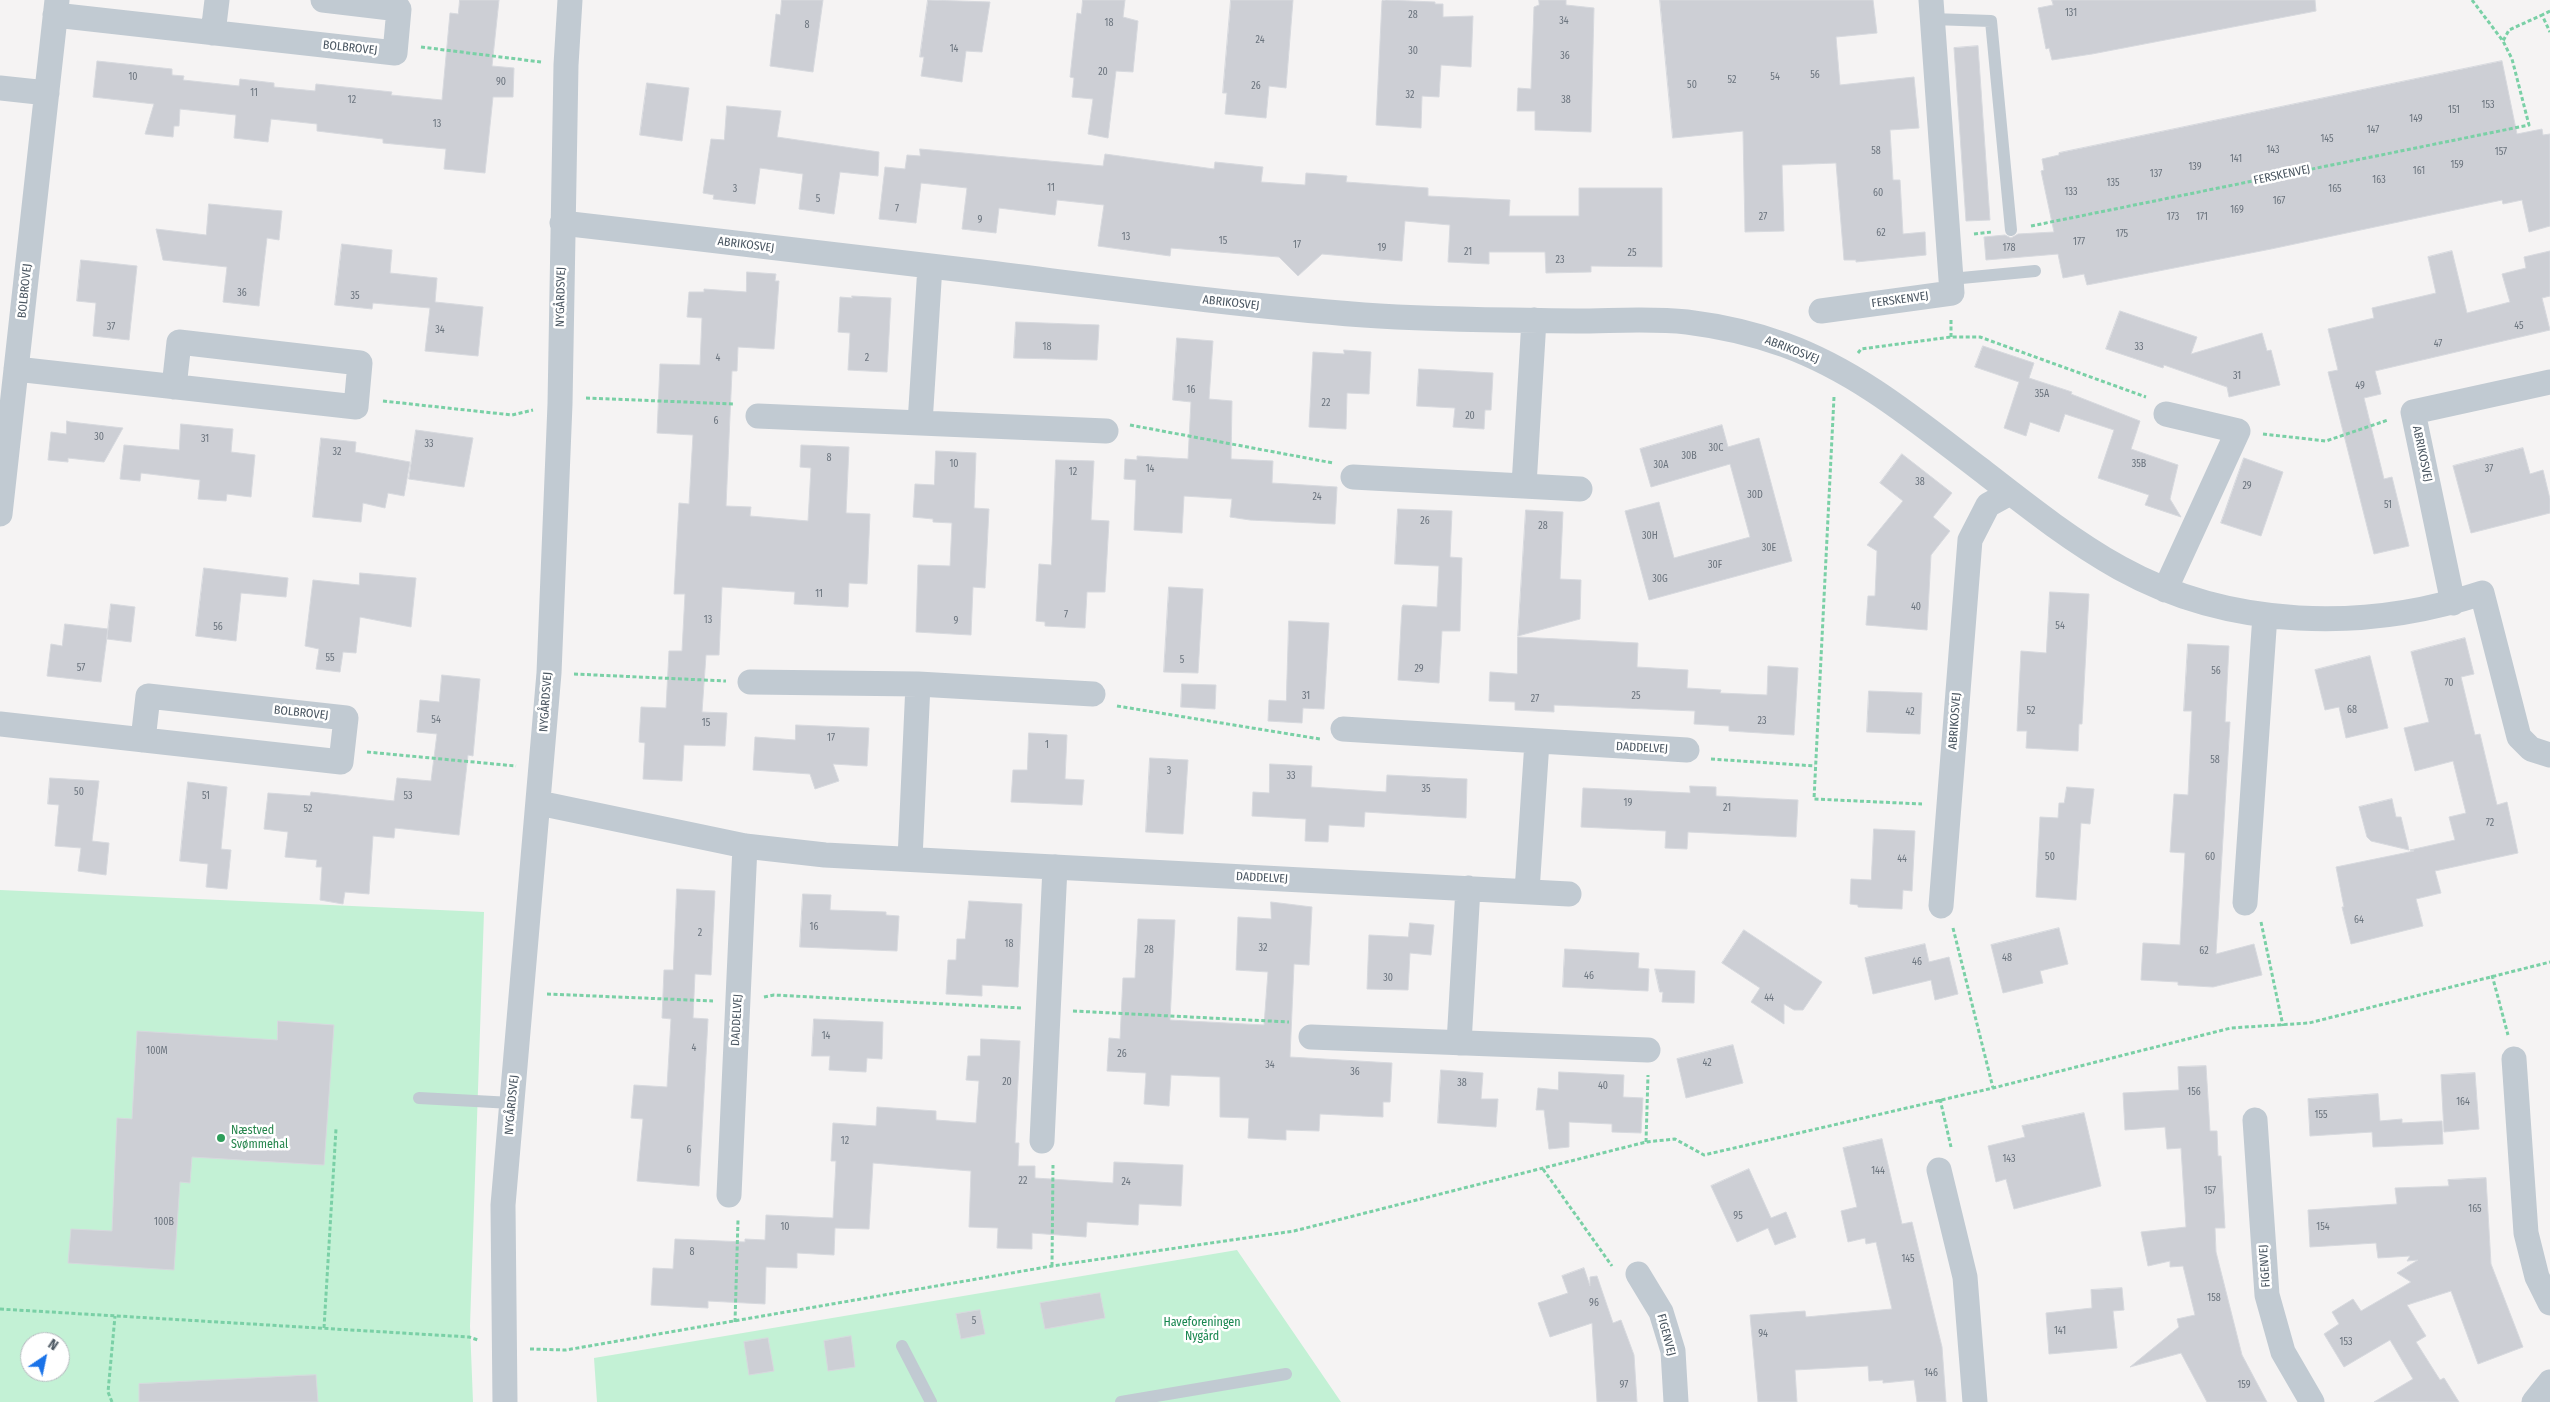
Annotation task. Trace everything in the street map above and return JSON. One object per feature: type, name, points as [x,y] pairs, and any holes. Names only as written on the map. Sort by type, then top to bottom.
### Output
[{"type":"street","points":[[213,33],[217,0]]},
{"type":"street","name":"BOLBROVEJ","points":[[0,514],[5,418],[16,369],[56,8],[213,33],[394,53],[399,8],[323,0]]},
{"type":"street","name":"NYGÅRDSVEJ","points":[[505,1402],[503,1205],[549,673],[560,404],[562,223],[566,65],[570,0]]},
{"type":"street","points":[[1932,10],[1952,279]]},
{"type":"street","points":[[0,88],[47,93]]},
{"type":"street","name":"ABRIKOSVEJ","points":[[562,223],[1247,305],[1370,315],[1684,322],[1784,344],[1844,371],[1884,396],[2010,493],[2090,550],[2124,570],[2165,590],[2214,606],[2265,615],[2336,620],[2391,615],[2453,603],[2482,594],[2520,737],[2531,749],[2550,755]]},
{"type":"street","points":[[920,422],[930,266]]},
{"type":"street","name":"FERSKENVEJ","points":[[1821,311],[1952,293],[1952,279]]},
{"type":"street","points":[[1524,486],[1534,320]]},
{"type":"street","points":[[16,369],[356,408],[360,363],[179,342],[174,387]]},
{"type":"street","name":"ABRIKOSVEJ","points":[[2453,603],[2413,412],[2550,382]]},
{"type":"street","points":[[2165,590],[2238,430],[2166,414]]},
{"type":"street","points":[[758,416],[1106,431]]},
{"type":"street","points":[[1353,478],[1580,489]]},
{"type":"street","name":"ABRIKOSVEJ","points":[[1941,906],[1970,540],[1988,505],[2010,493]]},
{"type":"street","points":[[2245,903],[2265,615]]},
{"type":"street","points":[[750,682],[918,684],[1093,694]]},
{"type":"street","points":[[910,859],[918,684]]},
{"type":"street","name":"BOLBROVEJ","points":[[143,740],[148,696],[346,718],[342,749]]},
{"type":"street","points":[[0,724],[341,762],[342,749]]},
{"type":"street","name":"DADDELVEJ","points":[[1343,730],[1687,750]]},
{"type":"street","points":[[1527,892],[1536,742]]},
{"type":"street","name":"DADDELVEJ","points":[[538,803],[745,846],[825,856],[1569,894]]},
{"type":"street","name":"DADDELVEJ","points":[[729,1195],[745,846]]},
{"type":"street","points":[[1042,1141],[1055,867]]},
{"type":"street","points":[[1459,1043],[1468,888]]},
{"type":"street","points":[[1312,1037],[1648,1050]]},
{"type":"street","points":[[2514,1059],[2526,1233],[2537,1277],[2550,1304]]},
{"type":"street","name":"FIGENVEJ","points":[[2255,1120],[2267,1295],[2283,1352],[2312,1402]]},
{"type":"street","points":[[1939,1170],[1965,1277],[1976,1402]]},
{"type":"street","name":"FIGENVEJ","points":[[1638,1274],[1661,1312],[1673,1351],[1676,1402]]},
{"type":"street","points":[[2534,1402],[2550,1382]]},
{"type":"lane","points":[[1932,10],[1990,22],[2011,230]]},
{"type":"lane","points":[[1952,279],[2035,271]]},
{"type":"lane","points":[[419,1098],[512,1103]]},
{"type":"lane","points":[[902,1346],[930,1402]]},
{"type":"lane","points":[[1121,1402],[1286,1374]]},
{"type":"path","name":"FERSKENVEJ","points":[[1948,237],[2011,230],[2529,125],[2512,60],[2502,41],[2472,0]]},
{"type":"path","points":[[2502,41],[2509,30],[2550,11]]},
{"type":"path","points":[[2542,15],[2550,32]]},
{"type":"path","points":[[396,44],[566,65]]},
{"type":"path","points":[[1948,805],[1814,799],[1834,395],[1844,371],[1861,349],[1951,337],[1980,337],[2158,402],[2166,414]]},
{"type":"path","points":[[2238,430],[2326,441],[2413,412]]},
{"type":"path","points":[[1106,431],[1111,421],[1345,466],[1353,478]]},
{"type":"path","points":[[549,673],[750,682]]},
{"type":"path","points":[[1093,694],[1100,703],[1337,742],[1343,730]]},
{"type":"path","points":[[342,749],[541,768]]},
{"type":"path","points":[[1687,750],[1693,758],[1816,766]]},
{"type":"path","points":[[2245,903],[2259,910],[2283,1026]]},
{"type":"path","points":[[1941,906],[1952,921],[1993,1088]]},
{"type":"path","points":[[0,1309],[469,1337],[503,1349],[566,1350],[1052,1266],[1294,1231],[1646,1142],[1675,1138],[1704,1155],[1993,1088],[2231,1028],[2309,1024],[2492,975],[2550,962]]},
{"type":"path","points":[[2492,975],[2514,1059]]},
{"type":"path","points":[[522,993],[738,1002],[774,995],[1307,1023],[1312,1037]]},
{"type":"path","points":[[1646,1142],[1648,1050]]},
{"type":"path","points":[[1939,1170],[1954,1161],[1940,1099]]},
{"type":"path","points":[[324,1328],[336,1129]]},
{"type":"path","points":[[1042,1141],[1053,1148],[1052,1266]]},
{"type":"path","points":[[1543,1169],[1620,1277],[1638,1274]]},
{"type":"path","points":[[729,1195],[738,1205],[735,1322]]},
{"type":"path","points":[[112,1402],[108,1392],[115,1316]]},
{"type":"green space","points":[[0,890],[484,912],[470,1326],[473,1402],[0,1402]]},
{"type":"green space","name":"Haveforeningen Nygård","points":[[1237,1250],[1341,1402],[597,1402],[594,1358]]},
{"type":"building","points":[[460,0],[499,0],[492,66],[514,68],[513,97],[493,97],[485,173],[444,169],[446,149],[383,143],[383,139],[317,131],[317,124],[271,119],[268,142],[234,138],[236,115],[180,109],[179,126],[174,126],[173,137],[145,134],[154,104],[93,97],[97,61],[172,69],[172,75],[184,76],[183,80],[239,86],[240,79],[274,83],[274,87],[315,91],[316,84],[392,92],[391,95],[442,100],[450,13],[458,14]]},
{"type":"building","points":[[782,0],[823,0],[813,72],[770,66],[776,14],[780,15]]},
{"type":"building","points":[[928,0],[990,2],[982,52],[966,51],[962,82],[921,76],[924,57],[920,57]]},
{"type":"building","points":[[1083,0],[1125,0],[1123,17],[1138,21],[1133,72],[1116,71],[1108,138],[1088,134],[1093,99],[1072,97],[1074,78],[1070,77],[1077,13],[1081,14]]},
{"type":"building","points":[[1231,0],[1293,0],[1286,88],[1269,86],[1266,118],[1225,114],[1227,93],[1223,93]]},
{"type":"building","points":[[1539,0],[1566,0],[1566,5],[1594,8],[1591,132],[1535,130],[1535,111],[1517,111],[1518,88],[1531,89],[1534,7],[1539,5]]},
{"type":"building","points":[[1660,0],[1873,0],[1877,33],[1836,37],[1840,85],[1914,77],[1919,128],[1890,130],[1893,180],[1900,180],[1903,234],[1925,232],[1926,255],[1856,262],[1856,260],[1844,260],[1836,163],[1782,165],[1784,231],[1745,232],[1743,131],[1673,138]]},
{"type":"building","points":[[2052,0],[2315,0],[2316,11],[2052,60],[2049,48],[2046,49],[2038,8],[2053,5]]},
{"type":"building","points":[[1382,1],[1435,2],[1435,4],[1443,4],[1443,17],[1473,16],[1471,67],[1441,65],[1439,97],[1422,96],[1421,128],[1376,125]]},
{"type":"building","points":[[1978,46],[1990,220],[1966,221],[1954,48]]},
{"type":"building","points":[[2502,61],[2517,134],[2542,129],[2543,135],[2550,134],[2550,226],[2529,232],[2522,200],[2503,204],[2502,200],[2271,249],[2087,285],[2084,274],[2063,278],[2058,254],[1986,260],[1984,237],[2005,235],[2011,238],[2018,234],[2054,232],[2041,171],[2044,170],[2042,159],[2059,155],[2059,153]]},
{"type":"building","points":[[647,83],[689,88],[682,141],[640,135]]},
{"type":"building","points":[[727,106],[781,111],[777,137],[879,152],[878,176],[840,172],[834,214],[799,209],[803,174],[760,168],[755,204],[713,199],[714,195],[703,193],[711,139],[724,140]]},
{"type":"building","points":[[920,149],[1103,166],[1105,154],[1214,169],[1215,162],[1263,167],[1261,182],[1305,185],[1306,173],[1347,176],[1346,182],[1428,188],[1428,196],[1510,200],[1509,216],[1579,216],[1579,188],[1662,188],[1662,267],[1591,266],[1591,272],[1546,273],[1545,252],[1489,252],[1489,264],[1448,262],[1450,225],[1405,221],[1402,261],[1322,254],[1298,276],[1279,257],[1171,248],[1170,256],[1098,246],[1104,205],[1057,200],[1055,215],[999,208],[996,233],[962,229],[967,188],[921,183],[916,223],[879,219],[885,167],[905,169],[907,155],[920,156]]},
{"type":"building","points":[[209,204],[282,211],[279,240],[267,238],[259,306],[223,302],[227,267],[163,260],[156,229],[206,235]]},
{"type":"building","points":[[342,244],[392,250],[390,273],[437,278],[435,302],[483,307],[478,356],[425,351],[430,308],[373,303],[372,309],[335,305]]},
{"type":"building","points":[[2452,251],[2467,313],[2510,302],[2502,274],[2526,268],[2524,257],[2550,251],[2550,296],[2542,298],[2550,330],[2375,371],[2381,394],[2364,398],[2384,479],[2392,477],[2409,546],[2374,554],[2328,372],[2338,370],[2328,329],[2374,318],[2372,308],[2436,293],[2428,257]]},
{"type":"building","points":[[81,260],[137,266],[129,340],[93,336],[96,303],[77,301]]},
{"type":"building","points":[[747,272],[776,274],[775,281],[779,281],[774,349],[738,347],[737,371],[732,371],[726,506],[751,507],[750,516],[808,521],[811,468],[800,467],[801,445],[849,447],[846,513],[870,514],[867,584],[849,583],[848,607],[794,604],[795,592],[722,587],[719,655],[706,655],[702,712],[727,713],[725,746],[684,745],[682,781],[643,779],[645,743],[639,742],[641,707],[666,708],[669,651],[682,651],[685,594],[674,594],[679,503],[689,504],[693,435],[657,433],[660,364],[700,365],[702,318],[687,317],[689,292],[704,292],[704,289],[746,292]]},
{"type":"building","points":[[852,296],[891,298],[887,372],[848,370],[850,333],[838,332],[840,297],[852,298]]},
{"type":"building","points":[[2120,311],[2197,337],[2191,354],[2262,333],[2267,351],[2271,350],[2280,385],[2229,397],[2227,387],[2164,365],[2163,368],[2106,349]]},
{"type":"building","points":[[1016,322],[1099,325],[1097,360],[1014,358]]},
{"type":"building","points":[[1177,338],[1213,341],[1209,399],[1232,401],[1231,459],[1273,461],[1272,483],[1337,487],[1335,524],[1250,520],[1230,517],[1232,499],[1184,496],[1182,533],[1134,530],[1136,480],[1124,479],[1125,459],[1137,460],[1137,456],[1188,459],[1191,402],[1173,400]]},
{"type":"building","points":[[1983,346],[2034,363],[2029,378],[2072,392],[2071,394],[2140,421],[2131,449],[2178,465],[2170,499],[2181,517],[2145,505],[2149,495],[2098,478],[2114,430],[2065,414],[2059,432],[2030,422],[2026,436],[2004,428],[2019,382],[1975,367]]},
{"type":"building","points":[[1344,350],[1371,352],[1369,394],[1347,393],[1346,429],[1309,427],[1313,352],[1344,354]]},
{"type":"building","points":[[1419,369],[1493,373],[1491,410],[1485,410],[1484,429],[1453,427],[1455,408],[1417,406]]},
{"type":"building","points":[[67,421],[123,428],[104,462],[68,458],[68,462],[48,460],[51,432],[66,434]]},
{"type":"building","points":[[181,424],[233,429],[231,452],[255,455],[251,497],[227,494],[226,501],[198,499],[200,480],[141,473],[140,481],[120,479],[124,445],[179,450]]},
{"type":"building","points":[[1722,425],[1728,447],[1759,438],[1792,561],[1649,600],[1625,511],[1659,502],[1674,558],[1750,537],[1730,464],[1651,487],[1640,449]]},
{"type":"building","points":[[416,430],[473,438],[464,487],[409,479]]},
{"type":"building","points":[[321,438],[356,442],[355,452],[410,462],[404,496],[388,493],[385,508],[363,503],[361,522],[313,517]]},
{"type":"building","points":[[2523,448],[2530,474],[2543,470],[2550,499],[2550,513],[2471,533],[2453,466]]},
{"type":"building","points":[[936,451],[976,453],[974,508],[989,509],[985,588],[973,587],[971,635],[916,632],[918,565],[950,566],[952,523],[933,522],[933,519],[913,517],[915,484],[934,485]]},
{"type":"building","points":[[1902,454],[1952,493],[1933,517],[1950,531],[1931,555],[1927,630],[1866,625],[1868,596],[1875,596],[1877,551],[1867,545],[1903,501],[1880,483]]},
{"type":"building","points":[[2244,458],[2283,472],[2261,536],[2221,523]]},
{"type":"building","points":[[1056,460],[1094,461],[1091,520],[1109,521],[1105,592],[1087,592],[1085,628],[1045,626],[1045,622],[1036,621],[1039,564],[1051,565]]},
{"type":"building","points":[[1398,509],[1452,511],[1450,557],[1462,558],[1460,631],[1442,631],[1439,683],[1398,680],[1402,607],[1403,605],[1437,607],[1439,566],[1395,564]]},
{"type":"building","points":[[1526,510],[1563,512],[1560,579],[1581,580],[1580,619],[1518,636]]},
{"type":"building","points":[[204,568],[288,578],[286,597],[241,593],[236,641],[196,636]]},
{"type":"building","points":[[360,573],[416,578],[411,627],[360,617],[356,653],[343,652],[340,672],[316,669],[319,649],[305,646],[313,580],[359,585]]},
{"type":"building","points":[[1169,587],[1203,589],[1198,673],[1164,672]]},
{"type":"building","points":[[2050,592],[2089,594],[2082,724],[2079,724],[2078,751],[2026,748],[2027,731],[2017,731],[2021,651],[2046,653]]},
{"type":"building","points":[[111,604],[135,607],[131,642],[107,639]]},
{"type":"building","points":[[1289,621],[1329,623],[1324,709],[1303,708],[1302,723],[1268,721],[1269,700],[1286,701]]},
{"type":"building","points":[[65,624],[108,629],[101,682],[47,676],[51,644],[62,646]]},
{"type":"building","points":[[1518,637],[1638,643],[1637,667],[1688,670],[1687,688],[1721,690],[1720,693],[1767,695],[1768,666],[1798,668],[1794,735],[1729,731],[1729,726],[1694,724],[1695,711],[1554,705],[1554,712],[1515,710],[1515,702],[1489,701],[1490,672],[1517,674]]},
{"type":"building","points":[[2465,638],[2474,674],[2461,677],[2475,735],[2480,734],[2497,805],[2507,802],[2518,853],[2435,871],[2441,893],[2416,899],[2423,926],[2351,944],[2342,907],[2344,907],[2336,867],[2414,851],[2410,850],[2455,840],[2449,817],[2466,813],[2453,761],[2415,771],[2404,728],[2429,722],[2411,652]]},
{"type":"building","points":[[2188,644],[2229,646],[2225,722],[2230,722],[2216,954],[2254,944],[2262,975],[2213,987],[2178,985],[2178,982],[2141,980],[2143,943],[2180,945],[2185,853],[2170,852],[2174,794],[2188,795],[2192,711],[2184,711]]},
{"type":"building","points":[[2370,656],[2388,728],[2346,738],[2339,707],[2325,710],[2315,670]]},
{"type":"building","points":[[442,675],[480,679],[473,756],[468,755],[459,835],[395,828],[394,838],[373,836],[369,894],[345,892],[343,904],[320,900],[322,867],[316,867],[317,860],[285,857],[288,832],[264,829],[268,793],[310,796],[311,792],[394,801],[397,778],[431,781],[437,734],[417,732],[420,700],[439,702]]},
{"type":"building","points":[[1182,684],[1216,685],[1215,709],[1181,707]]},
{"type":"building","points":[[1869,691],[1922,693],[1920,734],[1867,732]]},
{"type":"building","points":[[796,725],[869,728],[867,766],[833,764],[839,781],[815,789],[810,774],[753,770],[755,737],[795,740]]},
{"type":"building","points":[[1029,733],[1067,735],[1065,779],[1084,780],[1082,805],[1011,802],[1013,770],[1027,770]]},
{"type":"building","points":[[1150,758],[1188,760],[1183,834],[1146,832]]},
{"type":"building","points":[[1270,764],[1312,766],[1311,787],[1386,792],[1387,775],[1467,779],[1466,818],[1365,812],[1364,827],[1329,825],[1328,842],[1305,841],[1306,819],[1252,816],[1253,792],[1269,793]]},
{"type":"building","points":[[50,778],[99,781],[92,841],[109,843],[106,875],[78,871],[81,848],[55,846],[59,805],[48,804]]},
{"type":"building","points":[[188,782],[227,787],[221,849],[231,850],[227,889],[206,887],[208,864],[180,861]]},
{"type":"building","points":[[1690,786],[1716,787],[1716,796],[1798,800],[1796,837],[1688,832],[1687,849],[1665,848],[1666,831],[1581,827],[1583,788],[1690,793]]},
{"type":"building","points":[[2067,787],[2094,789],[2090,824],[2081,823],[2076,900],[2036,897],[2040,817],[2058,818],[2059,803],[2064,803]]},
{"type":"building","points":[[2392,799],[2396,817],[2401,817],[2409,850],[2371,841],[2367,837],[2359,807]]},
{"type":"building","points":[[1874,829],[1915,831],[1912,891],[1903,890],[1902,909],[1858,907],[1858,905],[1850,904],[1851,879],[1871,880]]},
{"type":"building","points":[[677,889],[715,891],[711,975],[695,974],[693,1018],[708,1019],[699,1186],[637,1181],[643,1119],[631,1118],[634,1085],[667,1087],[671,1019],[662,1018],[664,970],[673,970]]},
{"type":"building","points":[[803,894],[831,895],[830,910],[886,912],[886,915],[899,916],[897,951],[800,947]]},
{"type":"building","points":[[969,901],[1022,904],[1018,987],[982,985],[982,996],[946,994],[948,960],[956,960],[957,939],[965,939]]},
{"type":"building","points":[[1271,902],[1312,907],[1309,965],[1294,964],[1290,1057],[1392,1063],[1390,1102],[1383,1102],[1383,1117],[1320,1114],[1319,1131],[1286,1130],[1286,1140],[1248,1138],[1249,1118],[1220,1117],[1220,1077],[1171,1075],[1169,1106],[1144,1104],[1146,1073],[1107,1071],[1109,1038],[1120,1039],[1123,978],[1135,978],[1138,919],[1175,920],[1170,1020],[1264,1025],[1268,972],[1236,970],[1238,917],[1271,919]]},
{"type":"building","points":[[1410,923],[1434,925],[1431,955],[1410,953],[1408,990],[1367,989],[1369,935],[1408,937]]},
{"type":"building","points":[[2059,928],[2068,964],[2040,971],[2043,983],[2003,993],[1991,945]]},
{"type":"building","points":[[1744,930],[1822,982],[1803,1010],[1794,1010],[1784,1004],[1784,1024],[1751,1002],[1760,988],[1722,963]]},
{"type":"building","points":[[1925,944],[1929,962],[1949,957],[1958,994],[1935,1000],[1931,980],[1873,994],[1865,958]]},
{"type":"building","points":[[1565,949],[1639,953],[1638,968],[1649,969],[1648,991],[1563,987]]},
{"type":"building","points":[[1655,969],[1695,971],[1694,1003],[1662,1002],[1663,992],[1660,992]]},
{"type":"building","points":[[814,1019],[883,1022],[882,1059],[867,1058],[866,1072],[829,1070],[830,1056],[812,1056]]},
{"type":"building","name":"Næstved Svømmehal","points":[[278,1021],[334,1025],[324,1165],[192,1157],[190,1183],[180,1182],[174,1270],[68,1263],[71,1229],[112,1231],[117,1118],[132,1119],[137,1031],[277,1040]]},
{"type":"building","points":[[981,1039],[1020,1041],[1015,1143],[1019,1143],[1018,1166],[1035,1166],[1035,1178],[1113,1183],[1114,1162],[1183,1165],[1181,1206],[1139,1204],[1138,1225],[1087,1222],[1086,1237],[1032,1233],[1032,1249],[997,1248],[998,1228],[969,1227],[971,1171],[873,1163],[869,1229],[835,1228],[834,1255],[797,1253],[797,1268],[766,1267],[765,1304],[708,1301],[708,1308],[651,1305],[653,1268],[673,1269],[675,1239],[745,1242],[745,1239],[765,1240],[766,1215],[833,1218],[836,1161],[831,1161],[833,1123],[876,1126],[877,1107],[936,1111],[936,1120],[976,1123],[979,1081],[966,1080],[968,1056],[980,1056]]},
{"type":"building","points":[[1733,1045],[1743,1083],[1686,1098],[1677,1059]]},
{"type":"building","points":[[2206,1066],[2210,1131],[2217,1131],[2218,1156],[2221,1156],[2225,1228],[2215,1228],[2216,1252],[2242,1355],[2267,1402],[2207,1402],[2181,1353],[2130,1367],[2179,1327],[2177,1319],[2195,1315],[2183,1266],[2170,1267],[2170,1261],[2148,1266],[2141,1232],[2186,1227],[2181,1148],[2167,1149],[2165,1127],[2125,1130],[2123,1093],[2179,1090],[2178,1067]]},
{"type":"building","points":[[1441,1070],[1483,1073],[1481,1099],[1498,1099],[1496,1127],[1438,1123]]},
{"type":"building","points":[[1559,1072],[1624,1075],[1623,1097],[1643,1098],[1641,1133],[1612,1132],[1612,1124],[1569,1122],[1569,1147],[1549,1149],[1544,1110],[1536,1110],[1538,1088],[1558,1090]]},
{"type":"building","points":[[2475,1073],[2479,1129],[2444,1132],[2441,1075]]},
{"type":"building","points":[[2378,1094],[2380,1121],[2402,1119],[2402,1123],[2442,1121],[2443,1144],[2373,1147],[2372,1132],[2310,1136],[2308,1099]]},
{"type":"building","points":[[2084,1113],[2101,1186],[2014,1209],[2006,1179],[1996,1182],[1988,1146],[2025,1137],[2022,1126]]},
{"type":"building","points":[[1882,1139],[1902,1224],[1912,1222],[1942,1347],[1946,1402],[1917,1402],[1914,1380],[1883,1383],[1883,1380],[1869,1381],[1868,1366],[1795,1370],[1797,1402],[1758,1402],[1750,1315],[1805,1311],[1806,1317],[1892,1309],[1876,1242],[1866,1244],[1865,1238],[1848,1242],[1841,1211],[1857,1207],[1843,1148]]},
{"type":"building","points":[[1749,1169],[1771,1218],[1786,1212],[1796,1237],[1775,1245],[1768,1228],[1737,1242],[1711,1186]]},
{"type":"building","points":[[2486,1178],[2491,1264],[2523,1347],[2478,1364],[2451,1291],[2407,1305],[2426,1336],[2416,1342],[2440,1380],[2444,1378],[2459,1402],[2374,1402],[2413,1379],[2390,1340],[2344,1367],[2324,1334],[2339,1324],[2332,1312],[2353,1299],[2361,1311],[2411,1282],[2397,1273],[2418,1260],[2407,1261],[2410,1256],[2378,1258],[2376,1243],[2310,1247],[2308,1210],[2397,1204],[2395,1188],[2449,1186],[2448,1180]]},
{"type":"building","points":[[1584,1268],[1590,1286],[1590,1277],[1597,1276],[1613,1323],[1621,1320],[1634,1355],[1637,1402],[1597,1402],[1592,1323],[1550,1337],[1538,1303],[1568,1293],[1562,1276]]},
{"type":"building","points":[[2122,1288],[2124,1310],[2113,1311],[2117,1348],[2049,1354],[2046,1313],[2092,1308],[2091,1290]]},
{"type":"building","points":[[1100,1293],[1105,1318],[1045,1329],[1040,1303]]},
{"type":"building","points":[[980,1310],[985,1334],[961,1339],[956,1314]]},
{"type":"building","points":[[851,1336],[855,1367],[828,1371],[824,1341]]},
{"type":"building","points":[[768,1338],[774,1371],[749,1375],[744,1342]]},
{"type":"building","points":[[316,1375],[318,1402],[139,1402],[139,1384]]},
{"type":"place","name":"Næstved Svømmehal","points":[[221,1138]]}]
